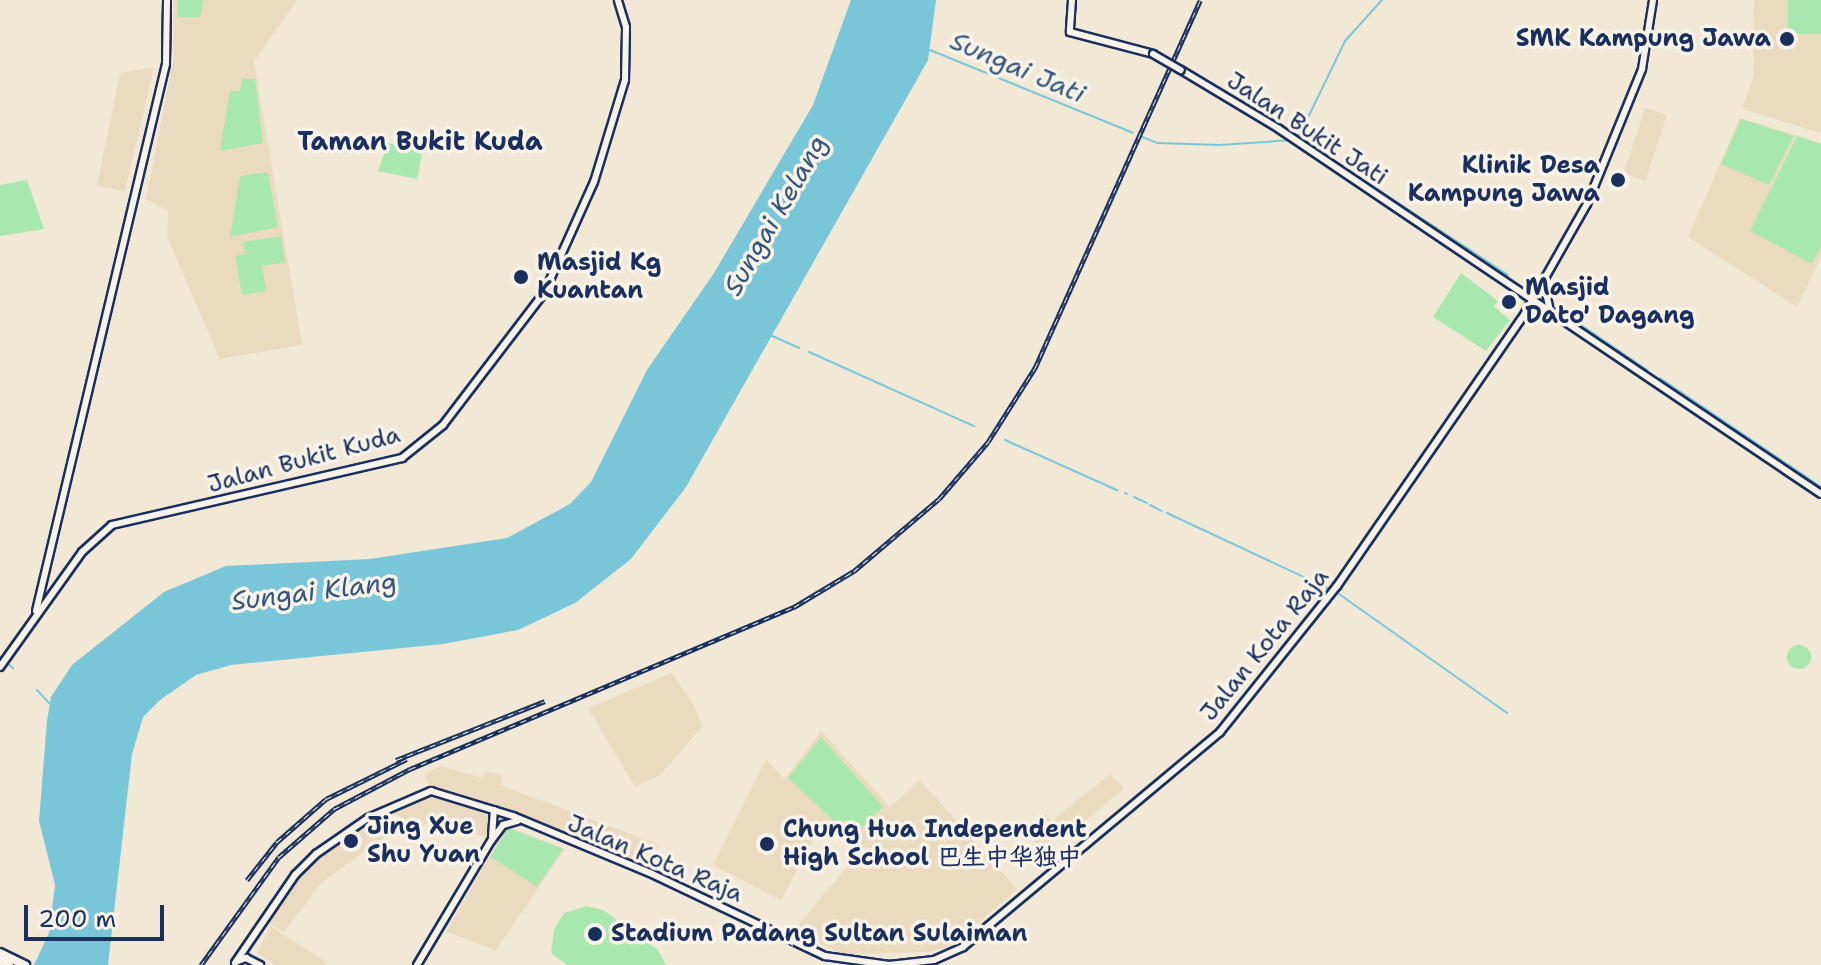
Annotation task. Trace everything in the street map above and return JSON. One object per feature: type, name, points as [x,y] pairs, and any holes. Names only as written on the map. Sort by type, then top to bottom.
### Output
[{"type":"highway","points":[[0,953],[25,965]]},
{"type":"highway","points":[[0,960],[9,965]]},
{"type":"main road","points":[[36,615],[43,574],[166,64],[167,0]]},
{"type":"main road","name":"Jalan Bukit Kuda","points":[[0,667],[57,584],[96,535],[112,525],[402,458],[420,448],[544,293],[613,130],[628,47],[618,0]]},
{"type":"main road","name":"Jalan Bukit Jati","points":[[1072,0],[1070,32],[1153,54],[1181,70],[1534,298],[1821,494]]},
{"type":"main road","name":"Jalan Kota Raja","points":[[235,963],[303,867],[368,818],[431,791],[494,810],[681,886],[825,956],[889,965],[944,957],[963,947],[1229,723],[1337,586],[1525,313],[1543,282],[1605,166],[1642,69],[1651,29],[1651,0]]},
{"type":"main road","points":[[1518,288],[1543,282],[1546,303],[1554,312]]},
{"type":"main road","points":[[1525,313],[1536,306],[1554,312]]},
{"type":"main road","points":[[43,574],[57,584]]},
{"type":"main road","points":[[42,582],[50,594]]},
{"type":"main road","points":[[491,841],[494,810]]},
{"type":"main road","points":[[417,965],[491,841],[503,825],[519,821]]},
{"type":"main road","points":[[248,944],[256,963]]},
{"type":"main road","points":[[235,963],[242,958],[256,963]]},
{"type":"shaded area","points":[[173,0],[297,0],[254,61],[302,345],[220,359],[167,237],[168,211],[146,199],[174,56]]},
{"type":"shaded area","name":"SMK Kampung Jawa","points":[[1754,0],[1821,0],[1821,133],[1742,109],[1753,78]]},
{"type":"shaded area","points":[[154,67],[125,191],[97,186],[120,73]]},
{"type":"shaded area","points":[[1645,108],[1667,115],[1646,181],[1624,174]]},
{"type":"shaded area","points":[[1740,118],[1821,143],[1821,257],[1797,307],[1688,237]]},
{"type":"shaded area","points":[[672,673],[694,705],[702,727],[660,775],[635,787],[588,708]]},
{"type":"shaded area","points":[[821,731],[890,807],[920,780],[1017,889],[953,945],[930,952],[842,954],[793,931],[861,850],[824,820],[781,900],[713,865],[766,759],[785,779]]},
{"type":"shaded area","points":[[440,766],[483,778],[486,771],[502,775],[500,785],[659,845],[649,869],[431,789],[425,774]]},
{"type":"shaded area","points":[[1110,774],[1124,788],[1066,838],[1060,832],[1041,849],[1026,832],[1045,814],[1052,821]]},
{"type":"shaded area","points":[[430,795],[492,813],[490,838],[430,823],[407,831],[393,809]]},
{"type":"shaded area","points":[[376,817],[388,835],[322,882],[284,932],[267,922],[306,868]]},
{"type":"shaded area","points":[[507,826],[565,849],[496,950],[446,932]]},
{"type":"shaded area","points":[[270,926],[326,962],[325,965],[275,965],[257,953]]},
{"type":"green space","points":[[178,0],[204,0],[200,17],[177,17]]},
{"type":"green space","points":[[1788,0],[1821,0],[1821,34],[1788,34]]},
{"type":"green space","points":[[242,79],[255,79],[263,143],[220,151],[230,91],[240,91]]},
{"type":"green space","points":[[1741,119],[1794,136],[1769,185],[1721,164]]},
{"type":"green space","points":[[1797,136],[1821,144],[1821,246],[1812,264],[1750,231]]},
{"type":"green space","points":[[388,143],[423,149],[417,179],[378,171]]},
{"type":"green space","points":[[268,172],[278,227],[230,237],[240,176]]},
{"type":"green space","points":[[27,180],[44,229],[0,236],[0,185]]},
{"type":"green space","points":[[281,236],[285,262],[262,266],[266,291],[242,295],[235,256],[245,254],[243,242]]},
{"type":"green space","points":[[1461,273],[1498,301],[1494,307],[1510,320],[1486,351],[1433,317]]},
{"type":"green space","points":[[1799,645],[1808,648],[1811,657],[1808,666],[1799,669],[1790,666],[1787,657],[1790,648]]},
{"type":"green space","points":[[821,737],[883,807],[856,833],[846,820],[839,826],[788,778]]},
{"type":"green space","points":[[508,828],[563,849],[537,887],[491,857]]},
{"type":"green space","name":"Stadium Padang Sultan Sulaiman","points":[[587,906],[603,910],[657,949],[666,965],[567,965],[551,953],[554,930],[564,913]]},
{"type":"water","points":[[851,0],[936,0],[928,60],[686,487],[631,559],[575,603],[518,630],[443,644],[231,665],[196,675],[160,700],[143,717],[132,754],[108,965],[34,965],[49,933],[55,885],[39,821],[47,721],[51,697],[72,665],[164,592],[226,566],[370,559],[507,538],[570,504],[591,482],[647,370],[714,273],[813,105]]},
{"type":"waterway","points":[[1298,138],[1345,41],[1382,0]]},
{"type":"waterway","name":"Sungai Jati","points":[[930,50],[1133,133]]},
{"type":"waterway","name":"Sungai Jati","points":[[1142,137],[1158,143],[1219,145],[1293,140]]},
{"type":"waterway","name":"Sungai Jati","points":[[1299,139],[1342,166]]},
{"type":"waterway","name":"Sungai Jati","points":[[1345,168],[1508,275]]},
{"type":"waterway","name":"Sungai Jati","points":[[1553,306],[1647,370]]},
{"type":"waterway","points":[[770,335],[799,348]]},
{"type":"waterway","points":[[809,352],[974,426]]},
{"type":"waterway","name":"Sungai Jati","points":[[1660,378],[1821,487]]},
{"type":"waterway","points":[[1005,440],[1117,490]]},
{"type":"waterway","points":[[1134,497],[1147,503]]},
{"type":"waterway","points":[[1150,505],[1162,511]]},
{"type":"waterway","points":[[1167,513],[1327,588]]},
{"type":"waterway","points":[[1339,594],[1507,713]]},
{"type":"waterway","points":[[7,663],[13,668]]},
{"type":"waterway","points":[[37,690],[50,704]]},
{"type":"railway","points":[[201,965],[279,857],[334,809],[410,769],[794,607],[854,571],[939,499],[988,442],[1035,368],[1200,0]]},
{"type":"railway","points":[[396,760],[545,701]]},
{"type":"railway","points":[[247,880],[277,842],[326,799],[407,759]]},
{"type":"place","name":"SMK Kampung Jawa","points":[[1787,39]]},
{"type":"place","name":"Klinik Desa Kampung Jawa","points":[[1618,180]]},
{"type":"place","name":"Masjid Kg Kuantan","points":[[521,277]]},
{"type":"place","name":"Masjid Dato' Dagang","points":[[1509,302]]},
{"type":"place","name":"Jing Xue Shu Yuan","points":[[351,841]]},
{"type":"place","name":"Chung Hua Independent High School 巴生中华独中","points":[[767,844]]},
{"type":"place","name":"Stadium Padang Sultan Sulaiman","points":[[595,934]]},
{"type":"district","name":"Taman Bukit Kuda","points":[[420,141]]},
{"type":"water label","name":"Sungai Kelang","points":[[775,215]]},
{"type":"water label","name":"Sungai Klang","points":[[314,591]]}]
